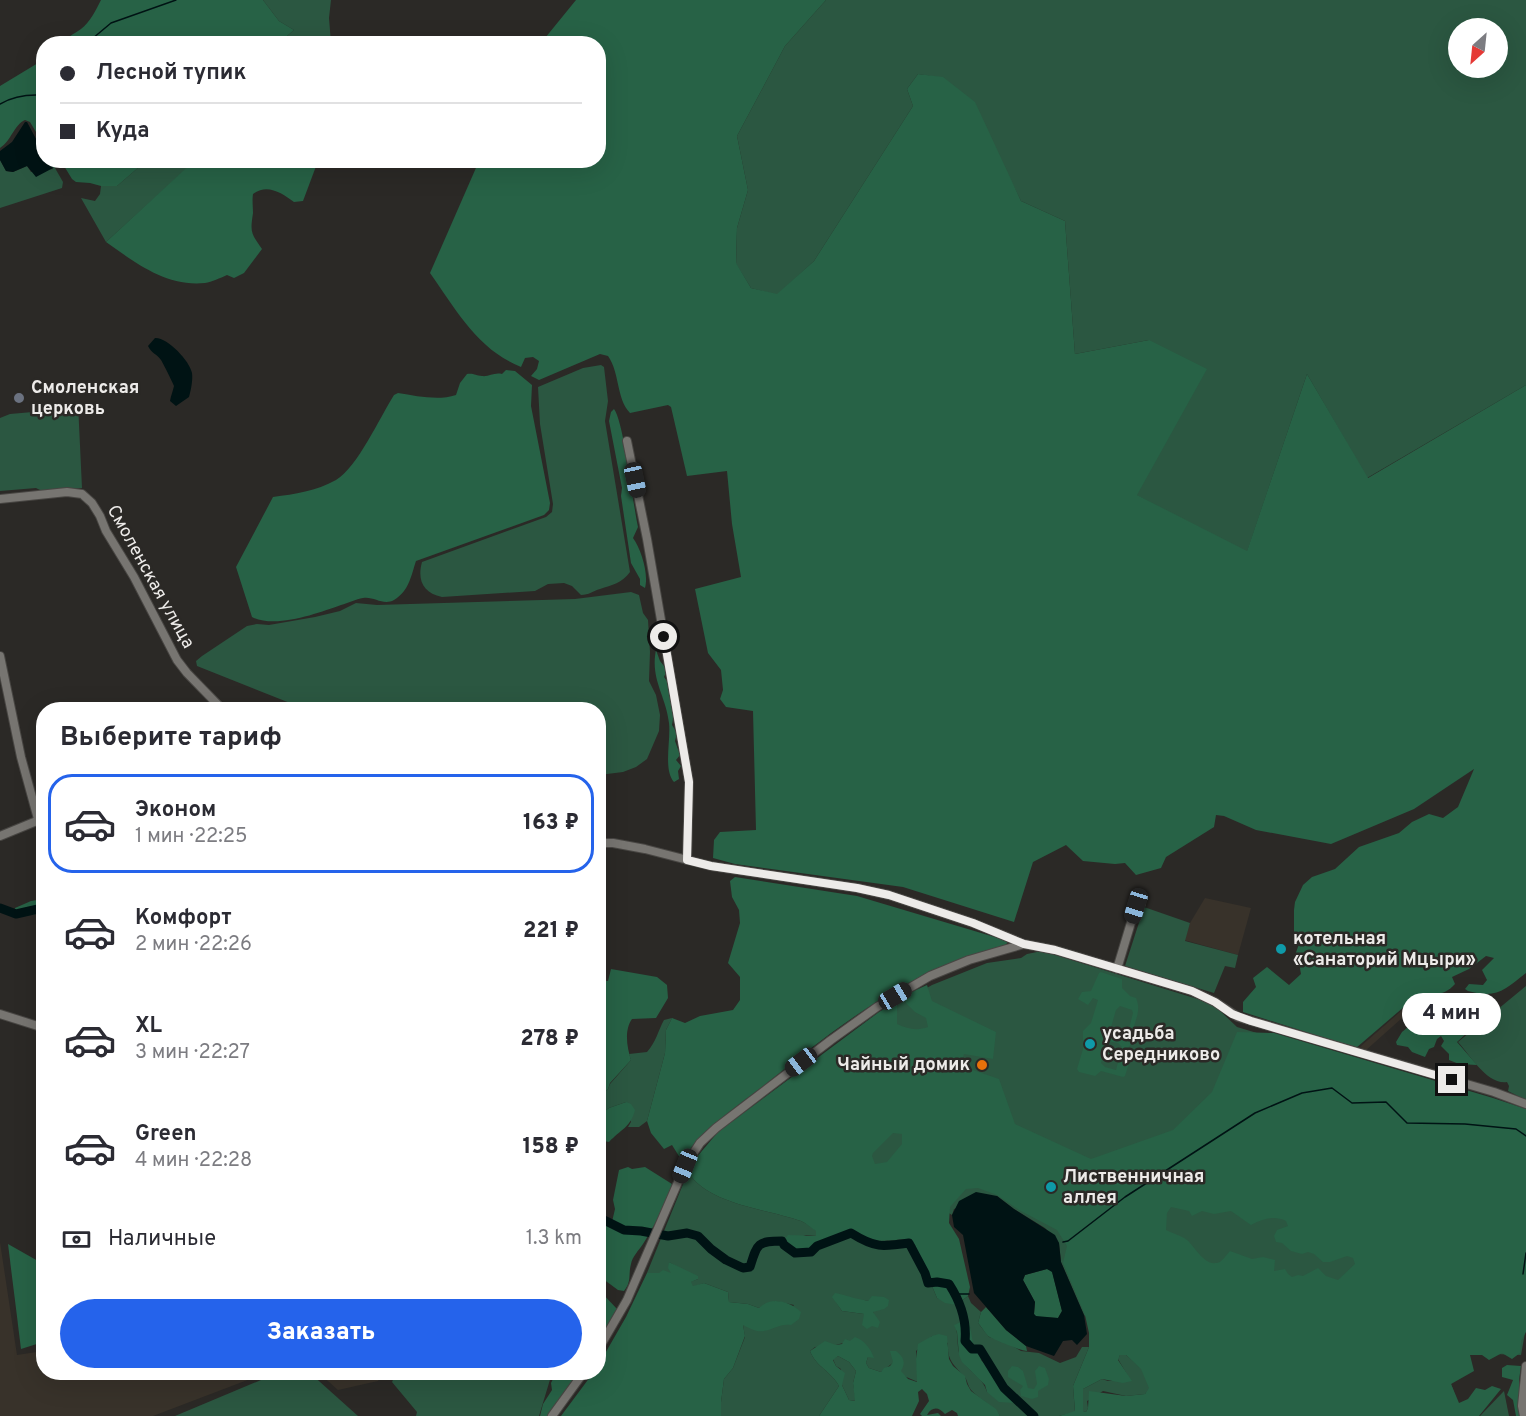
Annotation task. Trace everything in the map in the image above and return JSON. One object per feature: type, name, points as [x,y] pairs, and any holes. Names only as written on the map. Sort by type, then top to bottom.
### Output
[{"type":"street","points":[[627,441],[647,538],[689,782],[687,860]]},
{"type":"street","name":"Смоленская улица","points":[[0,499],[67,492],[76,492],[87,498],[100,516],[106,531],[134,577],[177,660],[187,674],[215,702]]},
{"type":"street","points":[[0,656],[21,757],[36,804]]},
{"type":"street","points":[[0,836],[36,821]]},
{"type":"street","points":[[606,844],[634,847],[711,866],[889,895],[973,923],[1024,944],[1055,950],[1192,991],[1247,1020],[1494,1092],[1526,1104]]},
{"type":"street","points":[[1117,969],[1136,906],[1141,904]]},
{"type":"street","points":[[606,1336],[627,1300],[653,1244],[685,1166],[700,1143],[787,1073],[877,1007],[930,975],[969,960],[1024,944]]},
{"type":"street","points":[[0,1014],[36,1026]]},
{"type":"street","points":[[1524,1416],[1526,1366]]},
{"type":"street","points":[[552,1416],[578,1380]]},
{"type":"shaded area","points":[[27,122],[36,139],[36,168],[53,168],[36,177],[27,166],[13,172],[6,171],[0,160],[0,151],[12,142]]},
{"type":"shaded area","points":[[155,338],[166,341],[177,351],[187,362],[192,373],[189,397],[176,406],[170,401],[174,386],[161,360],[148,346]]},
{"type":"shaded area","points":[[1205,898],[1251,908],[1238,955],[1184,940],[1190,923]]},
{"type":"shaded area","points":[[1427,995],[1431,1000],[1411,1010],[1365,1051],[1360,1047],[1408,1005]]},
{"type":"shaded area","points":[[976,1192],[997,1196],[1055,1235],[1059,1243],[1061,1262],[1084,1315],[1087,1334],[1077,1345],[1072,1340],[1063,1341],[1054,1356],[1026,1346],[1006,1330],[974,1293],[963,1235],[954,1227],[952,1215],[959,1201]],"holes":[[[1047,1269],[1052,1272],[1062,1311],[1058,1318],[1036,1316],[1034,1314],[1035,1302],[1023,1280],[1025,1275]]]},
{"type":"shaded area","points":[[0,1242],[17,1355],[36,1352],[36,1380],[248,1380],[153,1416],[0,1416]]},
{"type":"shaded area","points":[[327,1380],[379,1380],[378,1381],[338,1390]]},
{"type":"green space","points":[[101,0],[263,0],[279,21],[294,30],[287,36],[70,36],[81,29]]},
{"type":"green space","points":[[263,0],[331,0],[330,36],[287,36],[294,30],[279,21]]},
{"type":"green space","points":[[576,0],[826,0],[785,46],[737,136],[748,190],[737,228],[736,263],[751,288],[777,294],[814,261],[913,106],[907,89],[918,74],[943,77],[975,102],[1021,201],[1065,221],[1075,354],[1149,340],[1207,369],[1137,495],[1247,551],[1307,374],[1368,478],[1526,385],[1526,973],[1500,991],[1486,994],[1468,991],[1465,989],[1469,984],[1483,985],[1487,980],[1482,970],[1494,958],[1486,956],[1469,969],[1452,977],[1455,984],[1445,992],[1425,993],[1405,1006],[1356,1048],[1243,1012],[1243,1002],[1256,987],[1253,978],[1267,967],[1289,985],[1301,974],[1299,963],[1294,958],[1299,944],[1294,934],[1294,910],[1303,885],[1312,877],[1335,869],[1359,847],[1399,833],[1412,822],[1429,814],[1443,818],[1458,807],[1474,769],[1414,809],[1331,844],[1256,830],[1224,816],[1216,815],[1214,827],[1166,857],[1161,868],[1136,875],[1125,863],[1083,861],[1066,845],[1033,862],[1014,922],[903,887],[735,864],[713,858],[714,840],[720,832],[756,830],[753,711],[726,707],[720,699],[723,690],[721,670],[708,653],[695,589],[741,577],[732,524],[727,471],[687,476],[671,407],[668,405],[630,413],[622,400],[615,370],[608,356],[600,354],[539,380],[531,376],[537,369],[539,361],[533,357],[525,358],[521,367],[492,350],[469,328],[430,273],[476,168],[606,168],[606,36],[547,36]]},
{"type":"green space","points":[[826,0],[1526,0],[1526,385],[1367,478],[1307,374],[1247,552],[1136,495],[1149,340],[1075,354],[1065,221],[1021,201],[1004,167],[943,78],[918,74],[907,89],[913,106],[814,261],[777,295],[751,288],[736,264],[737,228],[748,190],[737,136],[785,46]]},
{"type":"green space","points":[[36,64],[36,132],[30,122],[25,120],[0,148],[0,86]]},
{"type":"green space","points":[[0,160],[6,171],[13,172],[27,166],[31,172],[55,168],[63,182],[62,188],[0,208]]},
{"type":"green space","points":[[65,168],[138,168],[117,186],[101,186],[76,182]]},
{"type":"green space","points":[[138,168],[187,168],[106,242],[81,198],[95,201],[100,194],[101,186],[117,186]]},
{"type":"green space","points":[[186,168],[315,168],[303,201],[294,202],[269,189],[253,194],[252,229],[262,249],[244,273],[234,278],[227,275],[205,283],[177,281],[152,272],[106,242]]},
{"type":"green space","points":[[601,365],[604,367],[608,401],[605,421],[630,572],[616,583],[584,595],[564,583],[548,584],[535,591],[442,597],[426,589],[420,574],[422,562],[546,517],[552,512],[553,504],[540,424],[538,387],[583,368]]},
{"type":"green space","points":[[506,370],[515,371],[532,385],[531,406],[550,503],[549,510],[544,515],[416,561],[406,588],[390,602],[363,598],[285,621],[252,617],[236,567],[273,497],[313,489],[328,484],[344,474],[360,454],[394,395],[398,393],[449,397],[456,395],[460,383],[467,374],[485,376],[502,374]]},
{"type":"green space","points":[[78,403],[82,488],[0,491],[0,418],[10,414],[44,411],[45,408]]},
{"type":"green space","points":[[614,409],[618,417],[628,465],[638,527],[633,538],[644,562],[645,588],[640,585],[640,579],[631,563],[621,496],[622,488],[609,421]]},
{"type":"green space","points":[[631,592],[639,595],[643,613],[648,620],[649,681],[656,695],[660,715],[659,731],[647,759],[623,772],[606,774],[606,702],[287,702],[197,666],[196,661],[247,626],[269,625],[315,617],[340,611],[356,603],[377,605],[575,599]]},
{"type":"green space","points":[[656,650],[667,670],[664,677],[669,684],[673,713],[672,725],[677,733],[675,741],[680,755],[676,760],[681,766],[678,771],[679,779],[674,782],[668,763],[669,723],[655,670]]},
{"type":"green space","points":[[735,877],[857,896],[1008,941],[1005,947],[964,959],[923,976],[860,1013],[719,1121],[699,1139],[682,1161],[672,1145],[664,1149],[651,1133],[647,1121],[665,1053],[666,1030],[672,1018],[685,1023],[700,1016],[733,1010],[740,1000],[740,977],[728,963],[740,923],[739,910],[732,897],[730,881]]},
{"type":"green space","points":[[36,900],[36,914],[19,917],[14,914],[15,908]]},
{"type":"green space","points":[[1144,907],[1190,923],[1185,941],[1238,955],[1235,968],[1225,966],[1214,993],[1125,966]]},
{"type":"green space","points":[[1042,951],[1204,1001],[1216,1007],[1237,1027],[1497,1105],[1526,1327],[1521,1355],[1468,1353],[1451,1384],[1458,1403],[1146,1365],[1084,1315],[1061,1262],[1059,1243],[1045,1228],[997,1196],[954,1209],[952,1215],[767,1101],[890,1009],[932,985],[987,963],[1021,958],[1027,954]]},
{"type":"green space","points":[[611,969],[657,977],[667,985],[668,998],[656,1018],[632,1019],[629,1023],[627,1045],[631,1060],[610,1083],[606,1091],[606,981],[608,981]]},
{"type":"green space","points":[[1099,973],[1122,979],[1122,988],[1130,996],[1136,998],[1138,1003],[1133,1042],[1125,1051],[1131,1057],[1123,1077],[1101,1071],[1095,1076],[1079,1072],[1077,1069],[1083,1049],[1083,1031],[1091,1023],[1098,1000],[1093,998],[1088,1005],[1078,999],[1082,992],[1091,991]],"holes":[[[1120,1006],[1132,1010],[1133,1013],[1127,1036],[1124,1037],[1110,1031],[1116,1010]],[[1107,1041],[1118,1043],[1122,1047],[1116,1070],[1105,1067],[1101,1063]]]},
{"type":"green space","points":[[927,985],[932,1001],[996,1032],[993,1059],[964,1054],[961,1066],[999,1079],[1015,1124],[1091,1159],[1173,1130],[1212,1092],[1237,1032],[1274,1033],[1526,1109],[1526,1332],[1521,1341],[1520,1353],[1512,1359],[1502,1353],[1489,1360],[1482,1355],[1470,1355],[1474,1371],[1451,1384],[1459,1403],[1468,1399],[1476,1388],[1485,1390],[1492,1386],[1501,1389],[1479,1416],[1059,1416],[1075,1411],[1073,1386],[1089,1347],[1089,1333],[1085,1315],[1063,1263],[1067,1246],[1057,1230],[1019,1210],[997,1195],[978,1188],[966,1189],[950,1207],[949,1223],[959,1239],[970,1287],[968,1296],[956,1305],[945,1303],[937,1298],[915,1245],[907,1239],[879,1241],[851,1231],[817,1244],[810,1250],[797,1251],[784,1240],[788,1235],[816,1236],[816,1231],[801,1221],[724,1199],[697,1183],[688,1172],[696,1158],[718,1132],[879,1012],[894,1003],[897,1005],[897,1024],[912,1029],[928,1027],[926,1018],[906,1003],[905,995]],"holes":[[[893,1133],[902,1134],[902,1144],[887,1162],[875,1164],[873,1153]],[[1171,1207],[1189,1211],[1192,1216],[1202,1211],[1214,1214],[1231,1211],[1251,1225],[1268,1218],[1282,1219],[1288,1226],[1277,1230],[1274,1236],[1276,1242],[1282,1243],[1291,1251],[1314,1254],[1323,1262],[1347,1256],[1353,1258],[1355,1264],[1338,1280],[1326,1276],[1318,1268],[1303,1276],[1292,1277],[1285,1269],[1274,1271],[1275,1260],[1263,1257],[1252,1259],[1230,1251],[1220,1262],[1212,1263],[1185,1238],[1166,1230],[1167,1213]],[[1120,1355],[1126,1355],[1141,1369],[1149,1388],[1145,1394],[1126,1396],[1089,1391],[1088,1408],[1086,1412],[1083,1411],[1083,1389],[1102,1379],[1123,1383],[1132,1381],[1118,1360]]]},
{"type":"green space","points":[[1526,986],[1526,1100],[1508,1091],[1507,1082],[1500,1082],[1486,1074],[1458,1042]]},
{"type":"green space","points":[[1477,1000],[1486,1011],[1482,1019],[1457,1042],[1477,1065],[1459,1064],[1449,1060],[1449,1054],[1441,1046],[1444,1041],[1441,1036],[1425,1057],[1412,1052],[1408,1047],[1397,1045],[1396,1042],[1402,1032],[1434,1006],[1454,1001]]},
{"type":"green space","points":[[672,1018],[666,1030],[665,1053],[647,1121],[639,1127],[628,1127],[631,1122],[626,1102],[606,1110],[606,1091],[631,1060],[629,1054],[647,1052],[664,1020]]},
{"type":"green space","points":[[626,1102],[631,1104],[635,1110],[625,1128],[609,1142],[606,1141],[606,1110]]},
{"type":"green space","points":[[628,1167],[632,1169],[645,1167],[672,1184],[655,1223],[633,1259],[629,1281],[624,1291],[618,1290],[606,1281],[606,1225],[611,1226],[619,1170]]},
{"type":"green space","points":[[688,1172],[709,1192],[724,1199],[801,1221],[817,1231],[816,1236],[806,1235],[785,1243],[797,1251],[814,1247],[851,1231],[878,1241],[907,1239],[915,1245],[937,1298],[956,1305],[968,1296],[971,1303],[981,1312],[978,1323],[989,1337],[1006,1342],[1021,1351],[1039,1353],[1060,1363],[1076,1357],[1082,1347],[1089,1347],[1073,1386],[1075,1412],[1059,1416],[1000,1416],[970,1389],[965,1377],[951,1361],[948,1343],[932,1336],[916,1351],[918,1382],[904,1376],[894,1362],[881,1372],[869,1368],[866,1363],[868,1357],[850,1341],[815,1347],[810,1351],[813,1357],[839,1386],[819,1416],[721,1416],[724,1379],[733,1368],[745,1337],[743,1325],[773,1327],[783,1321],[794,1305],[776,1301],[759,1308],[729,1302],[728,1292],[704,1283],[693,1287],[690,1282],[698,1279],[669,1262],[672,1273],[647,1273]],"holes":[[[869,1300],[875,1318],[864,1320],[864,1314],[842,1311],[836,1302]],[[960,1323],[970,1326],[971,1337],[979,1356],[992,1373],[1016,1396],[987,1392],[982,1382],[964,1363],[959,1350],[955,1325]]]},
{"type":"green space","points":[[8,1244],[36,1260],[36,1344],[21,1349]]},
{"type":"green space","points":[[669,1262],[698,1276],[698,1279],[691,1282],[693,1286],[704,1283],[728,1292],[729,1302],[759,1308],[774,1301],[786,1303],[801,1312],[799,1319],[791,1325],[782,1325],[766,1331],[755,1331],[743,1325],[745,1336],[733,1368],[724,1379],[721,1416],[561,1416],[588,1380],[606,1380],[606,1352],[647,1273],[659,1273],[663,1270],[671,1273],[668,1268]]},
{"type":"green space","points":[[1047,1269],[1052,1271],[1062,1311],[1058,1318],[1036,1317],[1035,1302],[1023,1280],[1025,1275]]},
{"type":"green space","points":[[835,1293],[863,1300],[869,1300],[872,1296],[889,1300],[888,1306],[884,1309],[873,1312],[880,1322],[878,1328],[872,1326],[867,1329],[862,1325],[864,1314],[842,1311],[832,1297]]},
{"type":"green space","points":[[606,1297],[618,1310],[606,1332]]},
{"type":"green space","points":[[986,1307],[1006,1330],[1026,1346],[1027,1351],[988,1336],[978,1323],[981,1312]]},
{"type":"green space","points":[[967,1319],[974,1348],[980,1353],[981,1360],[1016,1396],[1014,1403],[999,1402],[987,1392],[985,1385],[962,1362],[954,1325]]},
{"type":"green space","points":[[939,1334],[947,1336],[949,1359],[953,1366],[965,1376],[971,1391],[996,1409],[1000,1416],[958,1416],[952,1410],[945,1414],[936,1408],[927,1415],[938,1413],[941,1416],[922,1416],[920,1414],[929,1401],[922,1389],[918,1392],[919,1401],[912,1416],[819,1416],[839,1386],[810,1351],[825,1341],[836,1345],[842,1344],[845,1339],[850,1341],[855,1337],[869,1348],[873,1355],[874,1358],[868,1357],[866,1363],[869,1368],[881,1372],[893,1362],[890,1351],[896,1351],[903,1360],[901,1371],[908,1379],[917,1382],[918,1344]],"holes":[[[838,1356],[849,1362],[856,1371],[853,1383],[855,1401],[849,1400],[842,1385],[845,1373],[836,1366],[833,1360]]]},
{"type":"green space","points":[[1120,1355],[1126,1355],[1142,1369],[1150,1388],[1145,1394],[1126,1396],[1103,1391],[1087,1401],[1088,1408],[1086,1412],[1083,1411],[1083,1389],[1102,1379],[1131,1381],[1118,1359]]},
{"type":"green space","points":[[838,1356],[849,1362],[856,1371],[853,1383],[856,1401],[849,1400],[842,1385],[841,1369],[836,1366],[833,1359]]},
{"type":"green space","points":[[1507,1365],[1521,1366],[1519,1380],[1522,1416],[1516,1416],[1513,1400],[1507,1395],[1513,1380],[1502,1377],[1502,1368]]},
{"type":"green space","points":[[1012,1366],[1023,1371],[1028,1388],[1034,1389],[1037,1384],[1035,1371],[1039,1366],[1045,1368],[1049,1379],[1048,1385],[1038,1391],[1038,1397],[1032,1399],[1021,1396],[1020,1390],[1023,1386],[1008,1377],[1008,1371]]},
{"type":"green space","points":[[261,1380],[318,1380],[358,1416],[175,1416]]},
{"type":"green space","points":[[393,1380],[550,1380],[539,1416],[416,1416],[417,1412],[392,1382]]},
{"type":"green space","points":[[552,1380],[576,1380],[549,1416],[540,1416],[543,1404],[552,1390]]},
{"type":"green space","points":[[1504,1391],[1509,1416],[1480,1416]]},
{"type":"waterway","points":[[96,36],[111,23],[176,0]]},
{"type":"waterway","points":[[0,104],[17,97],[36,95]]},
{"type":"waterway","points":[[0,908],[16,914],[36,909]]},
{"type":"waterway","points":[[1063,1242],[1068,1241],[1125,1197],[1255,1113],[1302,1093],[1332,1088],[1352,1103],[1386,1102],[1407,1123],[1465,1124],[1516,1129],[1526,1136]]},
{"type":"waterway","points":[[606,1221],[624,1230],[668,1236],[687,1233],[698,1236],[726,1260],[743,1268],[750,1267],[759,1245],[767,1242],[782,1241],[795,1253],[811,1252],[817,1246],[851,1233],[873,1244],[909,1243],[928,1283],[949,1284],[964,1319],[965,1341],[972,1349],[980,1349],[1004,1388],[1034,1416]]},
{"type":"waterway","points":[[1523,1274],[1526,1253]]},
{"type":"waterway","points":[[956,1294],[969,1294]]},
{"type":"place","name":"Смоленская церковь","points":[[19,398]]},
{"type":"place","name":"котельная «Санаторий Мцыри»","points":[[1281,949]]},
{"type":"place","name":"усадьба Середниково","points":[[1090,1044]]},
{"type":"place","name":"Чайный домик","points":[[982,1065]]},
{"type":"place","name":"Лиственничная аллея","points":[[1051,1187]]},
{"type":"route","points":[[664,637],[689,782],[687,860],[711,866],[889,895],[973,923],[1033,947],[1055,950],[1192,991],[1238,1017],[1452,1080]]}]
